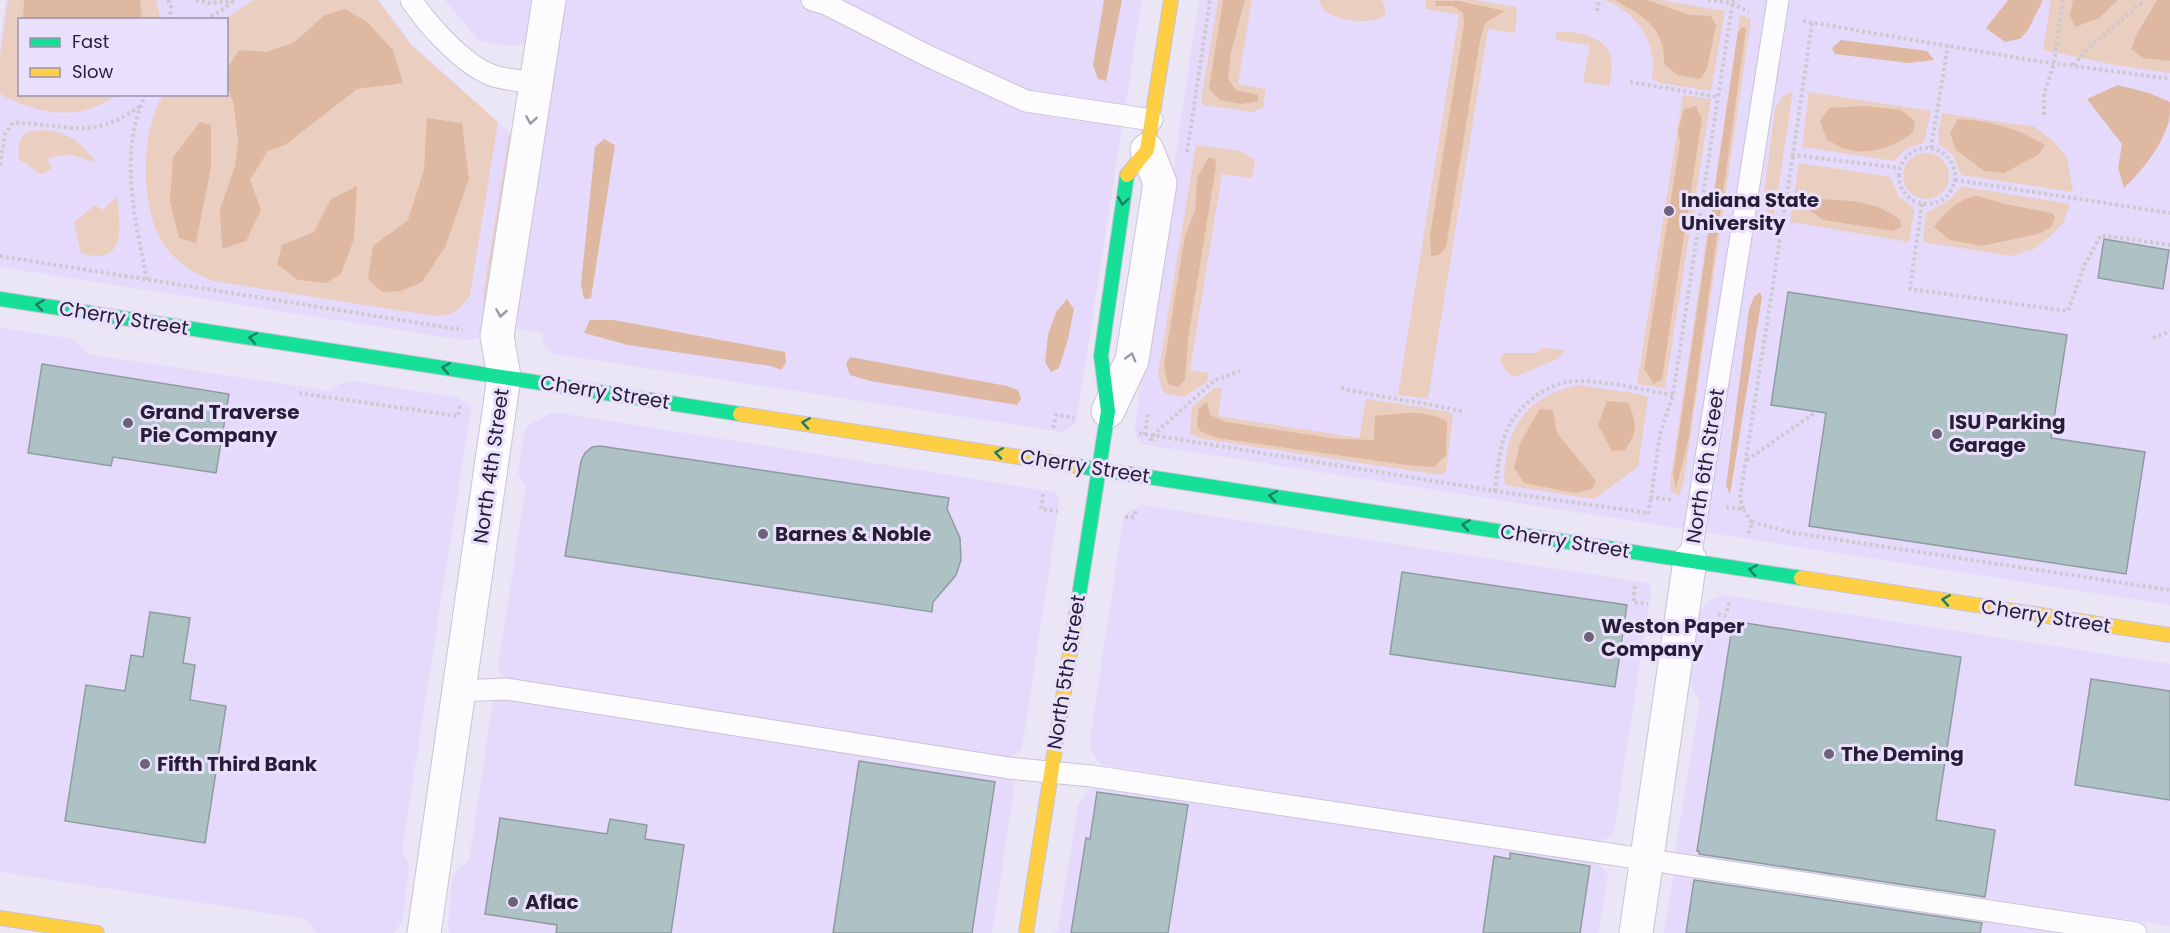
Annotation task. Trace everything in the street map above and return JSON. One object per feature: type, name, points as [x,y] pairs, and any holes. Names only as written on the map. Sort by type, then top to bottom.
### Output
[{"type":"main road","points":[[1150,135],[1171,0]]},
{"type":"main road","name":"Cherry Street","points":[[0,299],[2170,635]]},
{"type":"main road","name":"North 5th Street","points":[[1026,933],[1108,411]]},
{"type":"main road","points":[[0,918],[97,933]]},
{"type":"street","name":"North 4th Street","points":[[424,933],[504,377],[498,336],[549,0]]},
{"type":"street","name":"North 5th Street","points":[[1108,411],[1132,360],[1160,183],[1150,135]]},
{"type":"street","name":"North 6th Street","points":[[1636,933],[1690,560]]},
{"type":"lane","points":[[411,0],[439,35],[466,60],[493,76],[537,83]]},
{"type":"lane","points":[[812,0],[826,4],[928,56],[1026,101],[1150,135]]},
{"type":"lane","name":"North 6th Street","points":[[1690,560],[1777,8]]},
{"type":"lane","points":[[459,691],[507,689],[1009,768],[1051,772],[2136,933]]},
{"type":"path","points":[[168,0],[171,7],[170,18]]},
{"type":"path","points":[[196,0],[210,3],[236,1]]},
{"type":"path","points":[[1597,11],[1599,0]]},
{"type":"path","points":[[1708,0],[1733,2],[1751,13],[1777,8],[1812,22],[2170,80]]},
{"type":"path","points":[[2044,116],[2044,94],[2054,63],[2063,0]]},
{"type":"path","points":[[2073,65],[2091,46],[2145,0]]},
{"type":"path","points":[[209,18],[236,1]]},
{"type":"path","points":[[1630,82],[1718,97],[1733,2]]},
{"type":"path","points":[[1743,510],[1740,497],[1812,22]]},
{"type":"path","points":[[1931,148],[1948,45]]},
{"type":"path","points":[[145,96],[132,134],[132,189],[147,281]]},
{"type":"path","points":[[0,165],[5,134],[13,123],[74,129],[101,127],[122,119],[140,107]]},
{"type":"path","points":[[1931,148],[1946,155],[1952,162],[1955,180],[1947,196],[1939,202],[1922,204],[1912,201],[1905,195],[1898,178],[1899,168],[1907,155],[1914,151],[1931,148]]},
{"type":"path","points":[[1792,154],[1899,168]]},
{"type":"path","points":[[1955,180],[2170,213]]},
{"type":"path","points":[[1922,204],[1910,289],[2068,311],[2085,264],[2101,235],[2170,245]]},
{"type":"path","points":[[0,256],[472,331]]},
{"type":"path","points":[[2153,338],[2170,331]]},
{"type":"path","points":[[1152,436],[1215,380],[1240,371]]},
{"type":"path","points":[[1495,491],[1499,463],[1509,425],[1526,404],[1547,389],[1566,382],[1586,381],[1673,395]]},
{"type":"path","points":[[1341,388],[1370,395],[1431,403],[1465,412]]},
{"type":"path","points":[[1746,460],[1816,412]]},
{"type":"path","points":[[1752,522],[1794,533],[2170,590]]},
{"type":"shaded area","points":[[6,0],[379,0],[412,44],[514,137],[483,336],[472,340],[0,267],[0,38]]},
{"type":"shaded area","points":[[8,0],[156,0],[160,18],[18,18],[18,96],[115,96],[88,109],[73,112],[44,111],[0,94],[0,55]]},
{"type":"shaded area","points":[[24,0],[140,0],[142,18],[23,18]]},
{"type":"shaded area","points":[[254,0],[378,0],[411,45],[498,122],[470,295],[453,313],[440,316],[425,314],[213,281],[183,264],[165,246],[153,223],[146,186],[150,127],[163,96],[228,96],[228,18],[226,18]]},
{"type":"shaded area","points":[[445,0],[539,0],[532,44],[509,46],[479,41]]},
{"type":"shaded area","points":[[558,0],[1142,0],[1076,424],[1063,432],[554,354],[546,348],[543,333],[509,328]]},
{"type":"shaded area","points":[[1104,0],[1122,0],[1106,81],[1098,79],[1093,65]]},
{"type":"shaded area","name":"Indiana State University","points":[[1199,0],[2170,0],[2170,605],[1141,444],[1136,437],[1135,423]]},
{"type":"shaded area","points":[[1218,0],[1252,0],[1238,84],[1266,89],[1263,108],[1253,112],[1203,105],[1201,100]]},
{"type":"shaded area","points":[[1223,0],[1245,0],[1231,52],[1228,79],[1236,90],[1258,95],[1258,101],[1242,104],[1220,100],[1209,89]]},
{"type":"shaded area","points":[[1320,0],[1382,0],[1385,15],[1370,21],[1348,20],[1328,13],[1322,7]]},
{"type":"shaded area","points":[[1426,0],[1475,0],[1516,7],[1517,15],[1515,33],[1488,29],[1428,399],[1398,395],[1459,15],[1425,9]]},
{"type":"shaded area","points":[[1604,0],[1661,0],[1725,11],[1711,91],[1661,83],[1652,79],[1653,60],[1643,31],[1630,15]]},
{"type":"shaded area","points":[[1615,0],[1647,0],[1690,15],[1711,16],[1716,25],[1707,69],[1700,79],[1677,75],[1664,64],[1661,41],[1651,24]]},
{"type":"shaded area","points":[[2008,0],[2043,0],[2028,30],[2020,39],[2005,42],[1986,28]]},
{"type":"shaded area","points":[[2051,0],[2170,0],[2170,73],[2115,65],[2043,50]]},
{"type":"shaded area","points":[[2073,0],[2118,0],[2099,18],[2075,27],[2070,16]]},
{"type":"shaded area","points":[[2157,0],[2170,0],[2170,61],[2143,58],[2131,49]]},
{"type":"shaded area","points":[[1435,1],[1459,1],[1505,11],[1485,23],[1480,40],[1446,247],[1439,255],[1431,256],[1430,236],[1464,24],[1463,13],[1453,6],[1436,6]]},
{"type":"shaded area","points":[[345,9],[367,22],[393,50],[403,83],[357,89],[285,145],[268,151],[250,180],[261,210],[246,241],[222,249],[220,209],[235,166],[238,142],[234,105],[228,88],[228,67],[239,50],[266,52],[293,43],[325,15]]},
{"type":"shaded area","points":[[1740,15],[1751,19],[1684,480],[1679,496],[1671,491],[1670,483]]},
{"type":"shaded area","points":[[1742,27],[1746,29],[1689,437],[1676,489],[1673,474],[1738,32]]},
{"type":"shaded area","points":[[1556,32],[1586,35],[1605,46],[1609,52],[1612,69],[1609,86],[1583,82],[1590,45],[1556,40]]},
{"type":"shaded area","points":[[1841,40],[1927,51],[1934,60],[1908,63],[1835,54],[1832,48]]},
{"type":"shaded area","points":[[2118,85],[2149,93],[2170,102],[2169,121],[2161,140],[2138,174],[2124,188],[2118,168],[2122,144],[2087,99]]},
{"type":"shaded area","points":[[1793,91],[1774,217],[1769,215],[1763,200],[1775,108],[1783,96]]},
{"type":"shaded area","points":[[1809,92],[1931,111],[1925,139],[1923,143],[1907,148],[1894,161],[1802,147]]},
{"type":"shaded area","points":[[1683,95],[1711,99],[1665,388],[1637,384]]},
{"type":"shaded area","points":[[1696,106],[1702,119],[1662,379],[1654,384],[1644,369],[1680,142],[1678,131],[1684,109]]},
{"type":"shaded area","points":[[1865,106],[1901,110],[1915,121],[1913,132],[1892,145],[1866,151],[1847,149],[1827,140],[1820,121],[1829,108]]},
{"type":"shaded area","points":[[1942,113],[2035,127],[2054,142],[2067,158],[2073,192],[1961,175],[1953,155],[1939,144],[1938,134]]},
{"type":"shaded area","points":[[427,118],[462,123],[469,179],[445,247],[422,282],[401,291],[382,292],[368,279],[373,246],[408,220],[424,170]]},
{"type":"shaded area","points":[[1958,119],[2003,126],[2045,145],[2038,155],[2004,173],[1984,171],[1956,150],[1950,133]]},
{"type":"shaded area","points":[[200,122],[211,125],[211,167],[196,243],[179,238],[170,201],[173,157]]},
{"type":"shaded area","points":[[45,130],[73,139],[94,159],[92,162],[70,155],[53,157],[47,159],[52,168],[42,175],[19,159],[19,144],[26,133]]},
{"type":"shaded area","points":[[509,135],[515,147],[482,333],[484,289]]},
{"type":"shaded area","points":[[604,139],[615,145],[591,298],[584,299],[581,284],[595,147]]},
{"type":"shaded area","points":[[1196,145],[1240,151],[1255,160],[1252,178],[1222,174],[1190,370],[1209,373],[1207,382],[1184,397],[1163,392],[1158,374]]},
{"type":"shaded area","points":[[1931,153],[1943,159],[1948,167],[1948,185],[1943,193],[1935,198],[1921,199],[1913,196],[1906,189],[1903,171],[1906,163],[1913,156]]},
{"type":"shaded area","points":[[1208,158],[1215,159],[1216,166],[1188,339],[1185,380],[1178,387],[1168,384],[1164,365],[1185,236],[1195,210],[1197,178]]},
{"type":"shaded area","points":[[1799,163],[1890,177],[1899,197],[1913,207],[1909,242],[1790,222]]},
{"type":"shaded area","points":[[357,186],[354,239],[341,274],[326,283],[298,280],[277,264],[282,245],[314,232],[331,199]]},
{"type":"shaded area","points":[[1961,187],[2070,204],[2063,223],[2052,235],[2034,249],[2011,256],[1923,242],[1926,213],[1949,200]]},
{"type":"shaded area","points":[[1977,196],[2052,213],[2055,218],[2051,227],[2038,234],[1982,246],[1950,240],[1934,227],[1953,207]]},
{"type":"shaded area","points":[[117,197],[119,232],[113,250],[106,255],[96,256],[81,253],[74,222],[95,205],[102,210]]},
{"type":"shaded area","points":[[1809,199],[1868,204],[1890,213],[1900,220],[1901,227],[1893,231],[1824,220],[1809,210]]},
{"type":"shaded area","points":[[1760,292],[1762,297],[1730,494],[1726,486],[1749,309],[1754,297]]},
{"type":"shaded area","points":[[1067,299],[1074,309],[1068,339],[1059,368],[1051,372],[1045,362],[1048,335],[1056,312]]},
{"type":"shaded area","points":[[590,320],[614,320],[785,352],[786,363],[781,370],[771,366],[628,345],[584,333]]},
{"type":"shaded area","points":[[0,328],[74,339],[87,354],[330,391],[340,384],[352,381],[456,397],[469,404],[471,409],[402,850],[409,864],[403,920],[394,933],[317,933],[306,919],[0,872]]},
{"type":"shaded area","points":[[1541,348],[1566,350],[1557,359],[1515,377],[1503,367],[1500,357],[1505,353],[1536,353]]},
{"type":"shaded area","points":[[850,357],[1007,386],[1018,390],[1021,399],[1017,405],[870,381],[850,375],[846,364]]},
{"type":"shaded area","points":[[1579,385],[1648,397],[1638,467],[1594,499],[1505,485],[1506,456],[1515,429],[1522,418],[1540,400]]},
{"type":"shaded area","points":[[1214,388],[1222,388],[1218,416],[1359,438],[1366,399],[1447,411],[1453,415],[1446,472],[1440,475],[1197,438],[1190,433],[1192,407]]},
{"type":"shaded area","points":[[1607,401],[1628,403],[1631,410],[1635,427],[1625,450],[1612,451],[1598,425]]},
{"type":"shaded area","points":[[1207,402],[1210,415],[1226,422],[1338,439],[1374,440],[1375,416],[1421,413],[1447,422],[1446,455],[1434,467],[1406,465],[1217,438],[1200,431],[1197,425],[1199,408]]},
{"type":"shaded area","points":[[1540,409],[1553,410],[1557,433],[1596,481],[1592,489],[1575,493],[1524,483],[1514,468],[1520,443]]},
{"type":"shaded area","points":[[549,414],[565,414],[1056,492],[1059,504],[1022,749],[1009,757],[508,679],[501,673],[498,666],[526,486],[518,473],[524,433],[528,426]]},
{"type":"shaded area","points":[[1141,505],[1648,583],[1651,591],[1614,831],[1609,838],[1594,842],[1101,765],[1089,748],[1123,519],[1128,512]]},
{"type":"shaded area","points":[[1723,595],[2170,664],[2170,926],[1677,853],[1676,847],[1700,702],[1688,683],[1699,615],[1708,601]]},
{"type":"shaded area","points":[[497,697],[1009,777],[1014,782],[1014,791],[992,933],[450,933],[448,928],[452,878],[458,869],[469,860],[493,701]]},
{"type":"shaded area","points":[[1093,786],[1596,862],[1608,873],[1599,933],[1054,933],[1058,930],[1078,804]]},
{"type":"shaded area","points":[[1677,874],[2057,933],[1664,933],[1673,877]]},
{"type":"building","points":[[2104,239],[2169,250],[2163,289],[2098,278]]},
{"type":"building","name":"ISU Parking Garage","points":[[1788,292],[2067,335],[2051,438],[2145,452],[2126,574],[1809,526],[1826,413],[1771,405]]},
{"type":"building","name":"Grand Traverse Pie Company","points":[[42,364],[229,394],[216,473],[113,457],[111,466],[28,453]]},
{"type":"building","name":"Barnes & Noble","points":[[600,446],[949,498],[947,509],[960,538],[961,560],[956,575],[933,602],[932,612],[565,556],[581,461],[592,447]]},
{"type":"building","points":[[1402,572],[1627,605],[1615,687],[1390,654]]},
{"type":"building","name":"Fifth Third Bank","points":[[150,612],[190,618],[183,663],[195,665],[190,700],[226,706],[205,843],[65,821],[86,685],[125,691],[131,655],[143,657]]},
{"type":"building","name":"The Deming","points":[[1733,621],[1961,657],[1936,820],[1995,830],[1985,897],[1699,854],[1697,851]]},
{"type":"building","points":[[2091,679],[2170,691],[2170,800],[2075,785]]},
{"type":"building","points":[[859,761],[995,782],[972,933],[833,933]]},
{"type":"building","points":[[1097,792],[1188,805],[1168,933],[1071,933],[1086,838],[1090,839]]},
{"type":"building","points":[[500,818],[607,834],[610,819],[647,825],[645,839],[684,845],[671,933],[556,933],[557,925],[485,914]]},
{"type":"building","points":[[1510,853],[1590,866],[1580,933],[1483,933],[1494,856],[1510,859]]},
{"type":"building","points":[[1694,880],[1982,923],[1980,933],[1686,933]]},
{"type":"traffic: fast","points":[[1078,602],[1108,411],[1101,356],[1127,175]]},
{"type":"traffic: fast","points":[[0,299],[740,414]]},
{"type":"traffic: fast","points":[[1077,466],[1801,578]]},
{"type":"traffic: slow","points":[[1127,175],[1147,150],[1171,0]]},
{"type":"traffic: slow","points":[[740,414],[1077,466]]},
{"type":"traffic: slow","points":[[1801,578],[2170,635]]},
{"type":"traffic: slow","points":[[1026,933],[1078,602]]},
{"type":"traffic: slow","points":[[0,918],[97,933]]},
{"type":"place","name":"Indiana State University","points":[[1669,211]]},
{"type":"place","name":"Grand Traverse Pie Company","points":[[128,423]]},
{"type":"place","name":"ISU Parking Garage","points":[[1937,434]]},
{"type":"place","name":"Barnes & Noble","points":[[763,534]]},
{"type":"place","name":"Weston Paper Company","points":[[1589,637]]},
{"type":"place","name":"The Deming","points":[[1829,754]]},
{"type":"place","name":"Fifth Third Bank","points":[[145,764]]},
{"type":"place","name":"Aflac","points":[[513,902]]}]
